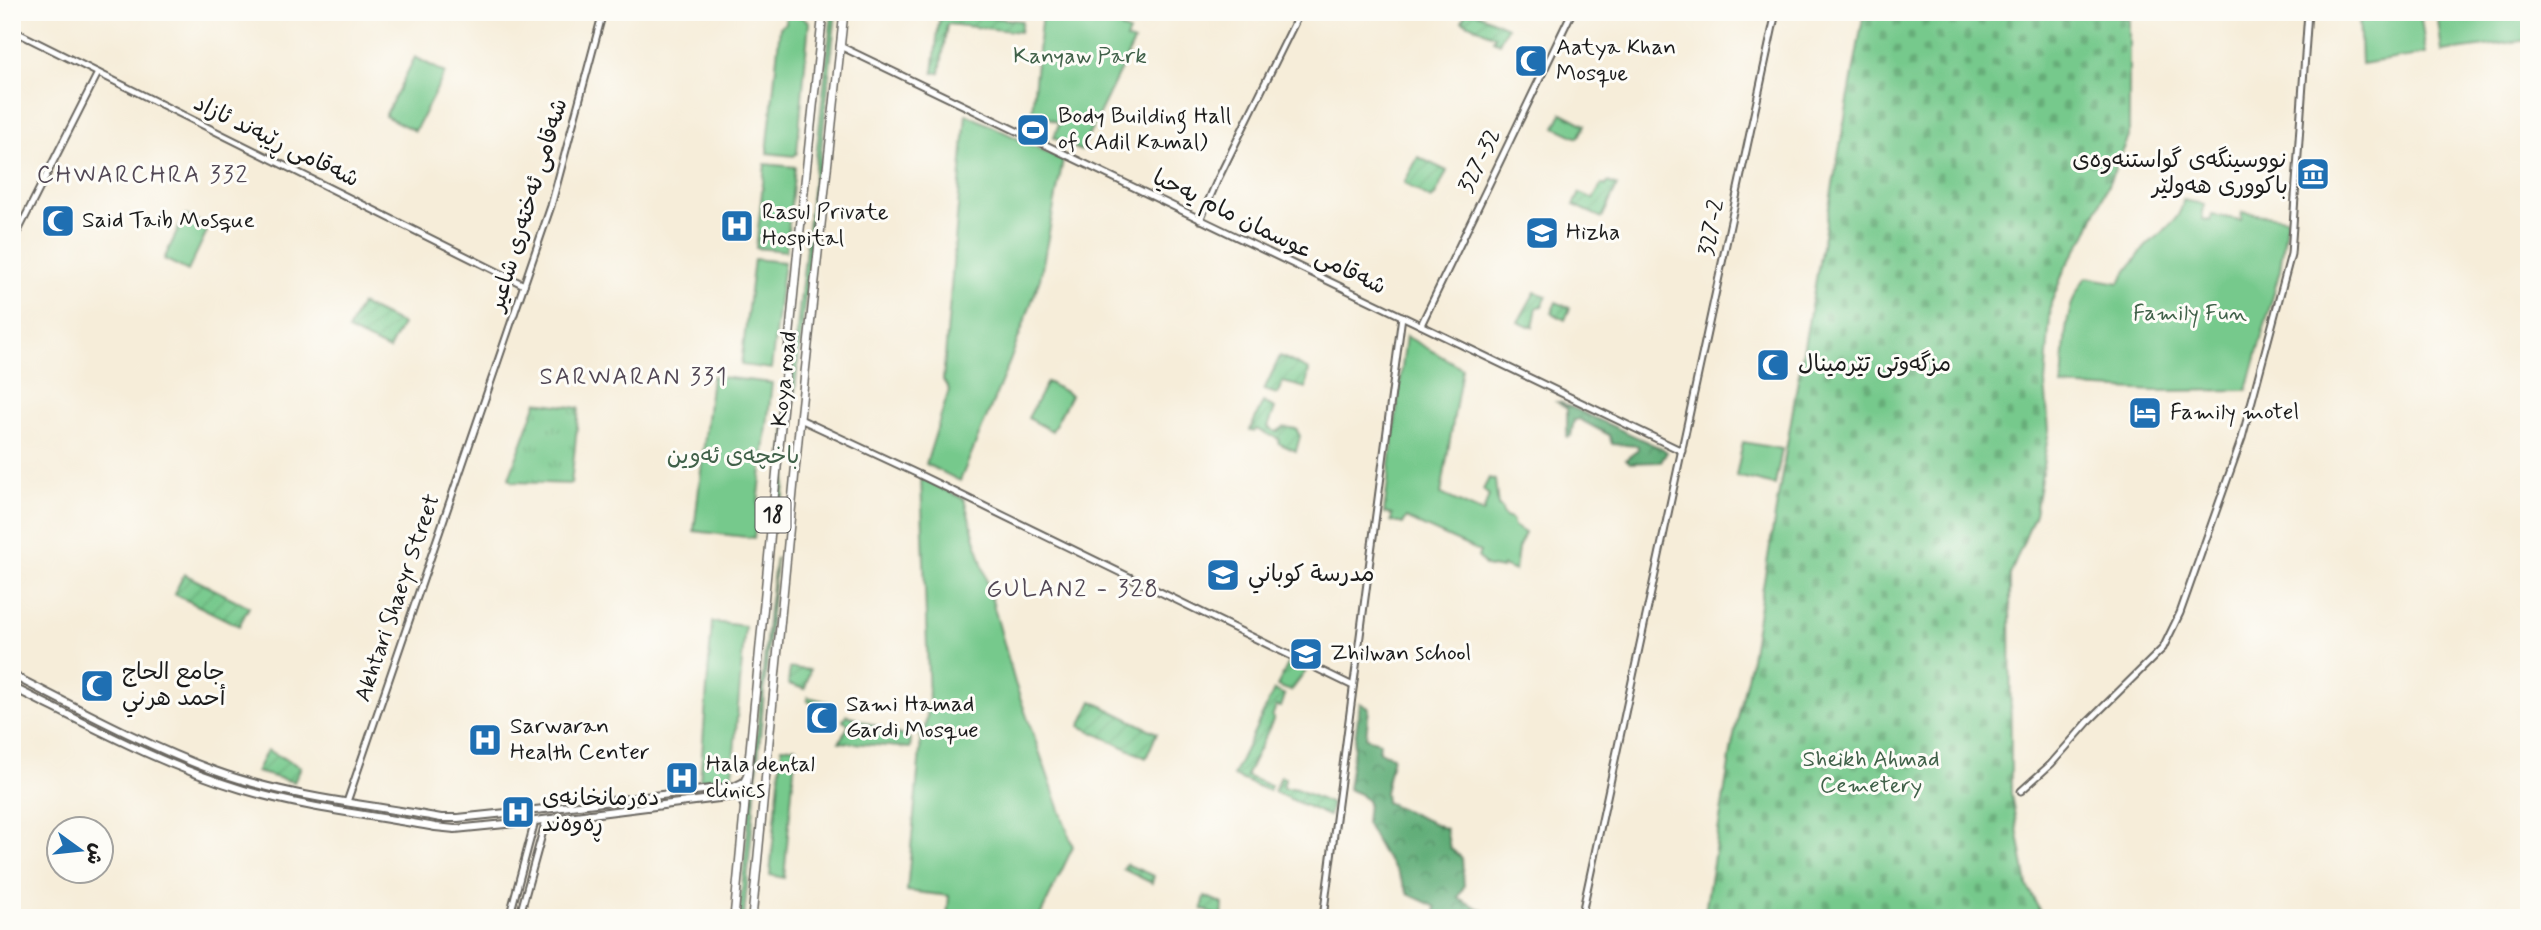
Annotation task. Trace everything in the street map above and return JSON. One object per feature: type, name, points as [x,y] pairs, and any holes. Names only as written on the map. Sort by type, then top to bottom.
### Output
[{"type":"highway","name":"Koya road","points":[[752,918],[800,419],[844,12]]},
{"type":"highway","name":"Koya road","points":[[734,918],[820,14]]},
{"type":"highway","points":[[770,546],[788,547]]},
{"type":"main road","points":[[12,675],[118,729],[216,772],[347,802],[451,819],[741,785],[748,771]]},
{"type":"main road","points":[[12,687],[188,771],[259,794],[449,828],[546,820],[738,796],[743,800],[744,811]]},
{"type":"main road","points":[[706,790],[707,800]]},
{"type":"street","name":"شەقامی ئەختەری شاعیر","points":[[482,406],[562,169],[603,12]]},
{"type":"street","points":[[1200,220],[1300,12]]},
{"type":"street","name":"327-32","points":[[1420,325],[1572,12]]},
{"type":"street","name":"327-2","points":[[1581,918],[1776,12]]},
{"type":"street","points":[[2021,791],[2051,764],[2088,722],[2163,648],[2180,612],[2242,438],[2291,254],[2308,12]]},
{"type":"street","name":"شەقامی ڕێبەند ئازاد","points":[[12,30],[524,285]]},
{"type":"street","name":"شەقامی عوسمان مام یەحیا","points":[[840,46],[1682,451]]},
{"type":"street","points":[[12,243],[98,73]]},
{"type":"street","points":[[1323,918],[1402,316]]},
{"type":"street","name":"Akhtari Shaeyr Street","points":[[347,802],[482,406]]},
{"type":"street","points":[[800,419],[1353,686]]},
{"type":"street","points":[[519,918],[546,820]]},
{"type":"street","points":[[509,918],[535,821]]},
{"type":"street","points":[[533,829],[538,826],[543,830]]},
{"type":"green space","points":[[783,12],[793,12],[809,22],[797,153],[794,156],[767,153],[780,27],[786,23]]},
{"type":"green space","points":[[832,12],[836,12],[780,529],[775,528]]},
{"type":"green space","points":[[940,12],[1022,21],[1020,32],[947,24],[940,73],[933,73]]},
{"type":"green space","name":"Kanyaw Park","points":[[1042,12],[1121,12],[1122,29],[1129,32],[1126,39],[1134,42],[1081,151],[1054,138],[1059,123],[1032,111]]},
{"type":"green space","points":[[1466,12],[1474,12],[1507,27],[1499,43],[1493,40],[1495,36],[1462,21]]},
{"type":"green space","name":"Sheikh Ahmad Cemetery","points":[[1864,12],[2101,12],[2129,18],[2129,137],[2086,235],[2066,266],[2051,303],[2045,383],[2049,430],[2035,514],[2010,575],[2011,794],[2027,885],[2043,918],[1704,918],[1732,745],[1750,664]]},
{"type":"green space","points":[[2359,12],[2420,12],[2426,54],[2361,64]]},
{"type":"green space","points":[[2437,12],[2529,12],[2529,40],[2442,52]]},
{"type":"green space","points":[[415,57],[445,73],[415,131],[385,116]]},
{"type":"green space","points":[[1562,113],[1585,125],[1578,138],[1555,127]]},
{"type":"green space","points":[[966,114],[1063,160],[1040,279],[1010,361],[960,481],[926,464],[949,390],[943,380]]},
{"type":"green space","points":[[1418,157],[1447,171],[1431,199],[1404,183]]},
{"type":"green space","points":[[765,164],[795,167],[786,251],[756,248]]},
{"type":"green space","points":[[1608,182],[1617,186],[1602,218],[1574,205],[1580,193],[1593,199],[1602,184],[1606,186]]},
{"type":"green space","name":"Family Fun","points":[[2183,200],[2204,204],[2202,219],[2210,221],[2212,215],[2241,220],[2242,212],[2287,218],[2280,270],[2247,390],[2156,391],[2062,386],[2066,329],[2078,289],[2086,277],[2119,283],[2147,245],[2178,216]]},
{"type":"green space","points":[[185,215],[209,227],[188,271],[164,259]]},
{"type":"green space","points":[[754,259],[784,262],[771,369],[741,365]]},
{"type":"green space","points":[[1535,292],[1547,296],[1542,306],[1537,307],[1533,327],[1529,327],[1518,322]]},
{"type":"green space","points":[[1556,302],[1570,308],[1565,320],[1551,313]]},
{"type":"green space","points":[[361,304],[402,324],[389,350],[348,330]]},
{"type":"green space","points":[[1406,336],[1462,368],[1441,494],[1483,513],[1489,495],[1483,490],[1489,478],[1495,480],[1498,506],[1504,516],[1512,520],[1514,526],[1525,533],[1518,548],[1515,571],[1503,566],[1502,569],[1486,566],[1478,557],[1480,552],[1406,518],[1403,524],[1391,521],[1392,515],[1384,513]]},
{"type":"green space","points":[[1280,356],[1309,370],[1306,388],[1283,382],[1277,394],[1264,390]]},
{"type":"green space","name":"باخچەی ئەوین","points":[[712,376],[772,383],[754,538],[694,531]]},
{"type":"green space","points":[[1047,382],[1071,395],[1052,431],[1028,418]]},
{"type":"green space","points":[[537,402],[579,408],[571,484],[513,482],[509,478]]},
{"type":"green space","points":[[1263,402],[1275,408],[1268,427],[1276,432],[1284,427],[1296,429],[1300,436],[1296,451],[1278,443],[1279,439],[1256,429],[1254,432],[1250,430]]},
{"type":"green space","points":[[1557,402],[1667,452],[1661,462],[1630,463],[1626,459],[1638,450],[1638,446],[1612,444],[1609,435],[1581,420],[1574,420],[1571,436],[1567,437],[1567,408]]},
{"type":"green space","points":[[1743,442],[1782,449],[1775,485],[1736,476]]},
{"type":"green space","points":[[921,478],[964,499],[1015,683],[1073,847],[1039,918],[947,918],[949,896],[907,891],[920,732],[925,728],[929,703]]},
{"type":"green space","points":[[776,558],[744,918],[739,918],[769,609]]},
{"type":"green space","points":[[184,574],[249,607],[239,626],[174,594]]},
{"type":"green space","points":[[712,622],[745,626],[732,776],[700,781]]},
{"type":"green space","points":[[1289,662],[1306,671],[1291,691],[1277,686]]},
{"type":"green space","points":[[790,668],[810,670],[805,689],[788,684]]},
{"type":"green space","points":[[1274,690],[1285,695],[1281,707],[1276,706],[1272,717],[1274,718],[1246,776],[1271,786],[1269,791],[1233,776]]},
{"type":"green space","points":[[808,697],[832,703],[827,714],[813,707],[814,704],[807,701]]},
{"type":"green space","points":[[1092,701],[1157,733],[1146,758],[1080,726]]},
{"type":"green space","points":[[1360,703],[1369,708],[1366,738],[1380,742],[1379,752],[1393,756],[1385,793],[1386,802],[1446,829],[1450,848],[1462,858],[1464,886],[1458,898],[1497,918],[1434,918],[1436,907],[1408,894],[1366,823],[1368,802],[1360,794],[1348,789]]},
{"type":"green space","points":[[846,715],[911,739],[910,748],[839,742],[849,725],[843,721]]},
{"type":"green space","points":[[782,747],[796,747],[784,878],[770,875]]},
{"type":"green space","points":[[267,750],[301,767],[294,782],[256,772]]},
{"type":"green space","points":[[1281,776],[1285,779],[1283,788],[1294,788],[1332,804],[1329,816],[1274,792]]},
{"type":"green space","points":[[1126,864],[1154,876],[1152,883],[1123,869]]},
{"type":"green space","points":[[1205,896],[1223,904],[1222,918],[1202,909]]},
{"type":"place","name":"Aatya Khan Mosque","points":[[1531,61]]},
{"type":"place","name":"Body Building Hall of (Adil Kamal)","points":[[1033,130]]},
{"type":"place","name":"نووسینگەی گواستنەوەی باکووری هەولێر","points":[[2313,174]]},
{"type":"place","name":"Said Taib Mosque","points":[[58,221]]},
{"type":"place","name":"Rasul Private Hospital","points":[[737,226]]},
{"type":"place","name":"Hizha","points":[[1542,233]]},
{"type":"place","name":"مزگەوتی تێرمینال","points":[[1773,365]]},
{"type":"place","name":"Family motel","points":[[2145,413]]},
{"type":"place","name":"مدرسة كوباني","points":[[1223,575]]},
{"type":"place","name":"Zhilwan school","points":[[1306,654]]},
{"type":"place","name":"جامع الحاج أحمد هرني","points":[[97,686]]},
{"type":"place","name":"Sami Hamad Gardi Mosque","points":[[822,718]]},
{"type":"place","name":"Sarwaran Health Center","points":[[485,740]]},
{"type":"place","name":"Hala dental clinics","points":[[682,778]]},
{"type":"place","name":"دەرمانخانەی ڕەوەند","points":[[518,812]]},
{"type":"district","name":"CHWARCHRA 332","points":[[143,175]]},
{"type":"district","name":"SARWARAN 331","points":[[634,377]]},
{"type":"district","name":"GULAN2 - 328","points":[[1073,589]]}]
